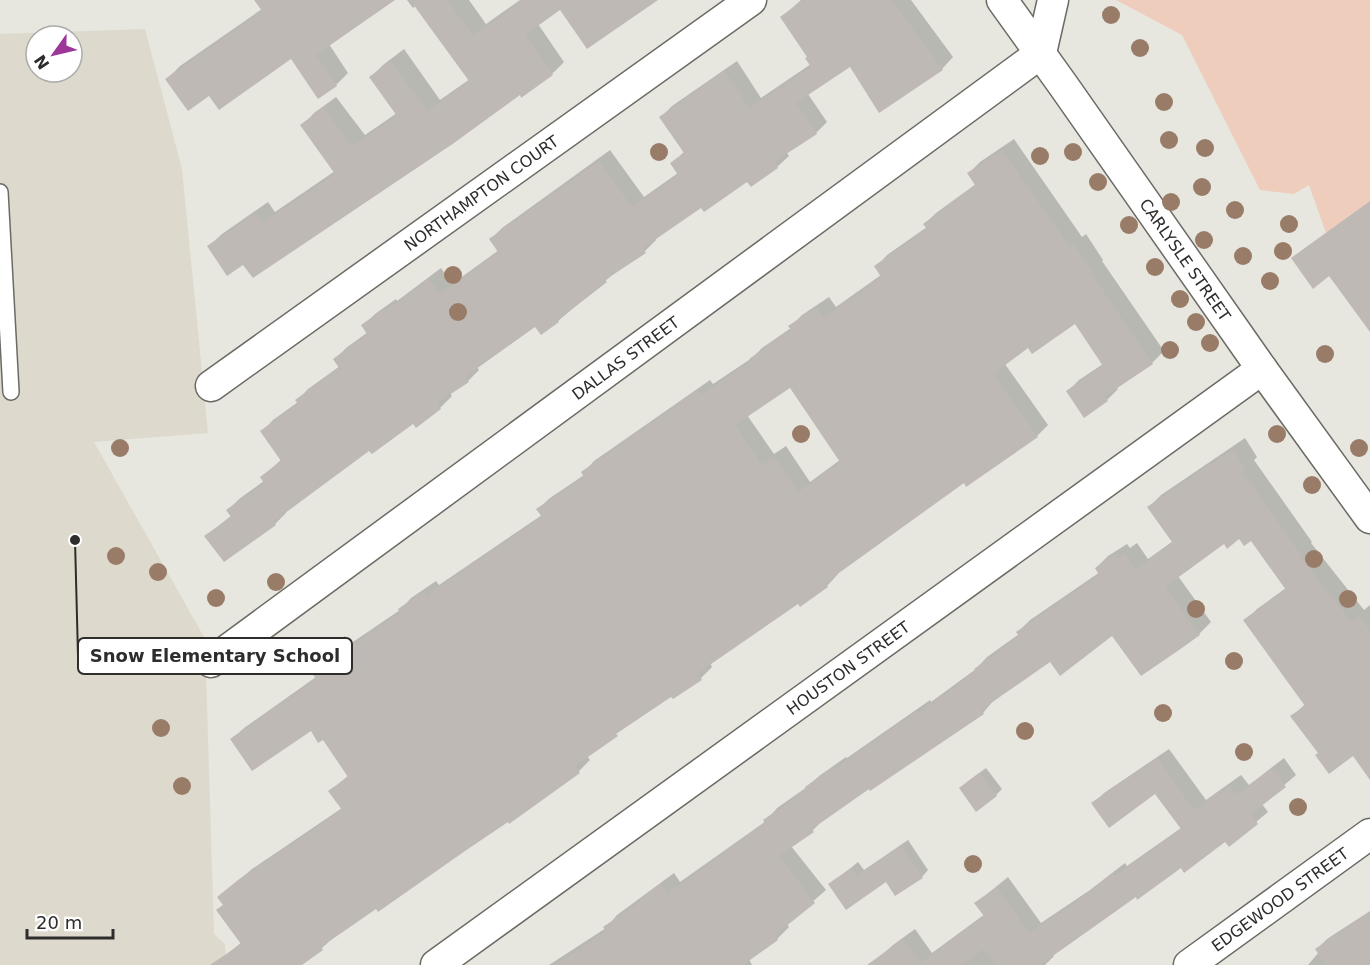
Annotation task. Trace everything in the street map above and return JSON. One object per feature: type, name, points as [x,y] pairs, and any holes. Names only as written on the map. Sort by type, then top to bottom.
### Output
[{"type":"street","name":"NORTHAMPTON COURT","points":[[211,386],[752,0]]},
{"type":"street","name":"CARLYSLE STREET","points":[[1002,0],[1370,518]]},
{"type":"street","points":[[1041,54],[1053,0]]},
{"type":"street","name":"DALLAS STREET","points":[[211,662],[1041,54]]},
{"type":"street","name":"HOUSTON STREET","points":[[436,965],[1262,369]]},
{"type":"street","name":"EDGEWOOD STREET","points":[[1189,965],[1370,834]]},
{"type":"lane","points":[[0,192],[11,392]]},
{"type":"shaded area","points":[[1116,0],[1370,0],[1370,201],[1326,233],[1309,185],[1294,194],[1260,190],[1182,35]]},
{"type":"shaded area","points":[[145,29],[182,169],[208,433],[94,442],[205,639],[214,934],[225,944],[226,965],[0,965],[0,34],[24,33],[24,84],[84,84],[84,31]]},
{"type":"building","points":[[254,0],[395,0],[316,55],[337,86],[318,99],[291,59],[219,110],[209,96],[188,111],[165,79],[262,11]]},
{"type":"building","points":[[410,0],[447,0],[473,35],[523,0],[658,0],[587,49],[560,10],[525,35],[553,75],[521,98],[520,95],[454,143],[253,278],[243,265],[227,276],[207,246],[256,213],[262,223],[335,174],[300,125],[323,108],[352,146],[397,116],[369,77],[391,61],[427,111],[469,81]]},
{"type":"building","points":[[803,0],[892,0],[943,70],[879,113],[850,67],[796,103],[817,134],[774,162],[778,168],[751,187],[747,182],[704,212],[701,208],[643,248],[646,253],[605,280],[607,282],[558,320],[559,322],[541,335],[535,327],[465,377],[469,382],[437,403],[441,409],[416,428],[413,424],[372,454],[369,451],[273,522],[276,525],[224,562],[204,536],[231,517],[226,510],[264,483],[260,477],[281,461],[260,431],[298,404],[295,400],[339,368],[333,359],[367,334],[361,325],[384,309],[385,311],[429,279],[440,294],[498,252],[489,239],[599,161],[632,207],[678,175],[670,163],[684,153],[659,117],[725,71],[749,108],[811,67],[805,58],[807,57],[780,17]]},
{"type":"building","points":[[1002,150],[1070,247],[1074,244],[1153,364],[1104,397],[1108,401],[1084,418],[1066,391],[1103,366],[1075,324],[1032,354],[1028,348],[993,374],[1038,437],[966,487],[964,483],[825,583],[828,587],[800,607],[798,604],[698,673],[702,680],[673,699],[671,697],[616,734],[618,736],[575,766],[580,773],[378,912],[376,909],[321,947],[323,950],[302,965],[210,965],[241,944],[216,910],[223,905],[217,897],[238,880],[342,810],[328,791],[348,777],[323,740],[318,743],[311,731],[252,771],[230,739],[316,679],[306,664],[333,646],[338,654],[400,613],[398,609],[424,591],[427,595],[542,517],[536,509],[584,477],[581,472],[698,390],[701,395],[751,361],[749,359],[791,330],[788,326],[817,307],[824,318],[881,277],[874,266],[927,229],[923,224],[975,185],[967,173]],"holes":[[[790,388],[840,462],[798,492],[774,456],[762,465],[735,425]]]},
{"type":"building","points":[[1370,201],[1370,332],[1329,276],[1313,289],[1291,258]]},
{"type":"building","points":[[1233,449],[1246,470],[1243,473],[1300,556],[1351,621],[1359,615],[1370,631],[1370,780],[1353,756],[1329,774],[1315,755],[1318,753],[1290,716],[1305,706],[1243,620],[1286,590],[1251,541],[1244,546],[1239,539],[1227,549],[1224,544],[1165,587],[1200,635],[1179,650],[1141,676],[1112,636],[1060,676],[1050,662],[981,710],[984,714],[870,791],[869,789],[812,829],[814,832],[779,856],[815,903],[775,935],[778,940],[743,965],[555,965],[606,931],[603,927],[661,884],[668,893],[765,823],[763,820],[806,790],[805,787],[917,711],[919,713],[1019,636],[1016,632],[1099,575],[1095,568],[1115,554],[1117,559],[1125,554],[1136,570],[1172,542],[1147,507]]},
{"type":"building","points":[[1157,758],[1194,810],[1229,785],[1237,795],[1272,768],[1286,787],[1251,814],[1258,824],[1229,847],[1225,842],[1184,873],[1181,868],[1040,965],[995,965],[984,949],[962,965],[867,965],[903,939],[920,963],[984,916],[974,903],[997,887],[1029,933],[1077,901],[1113,873],[1115,876],[1181,829],[1155,794],[1109,828],[1091,803]]},
{"type":"building","points":[[979,773],[997,796],[976,812],[959,788]]},
{"type":"building","points":[[901,846],[923,878],[895,896],[886,882],[846,910],[828,884],[851,868],[857,876]]},
{"type":"building","points":[[1370,912],[1370,965],[1326,965],[1315,949]]},
{"type":"place","name":"Snow Elementary School","points":[[75,540]]}]
